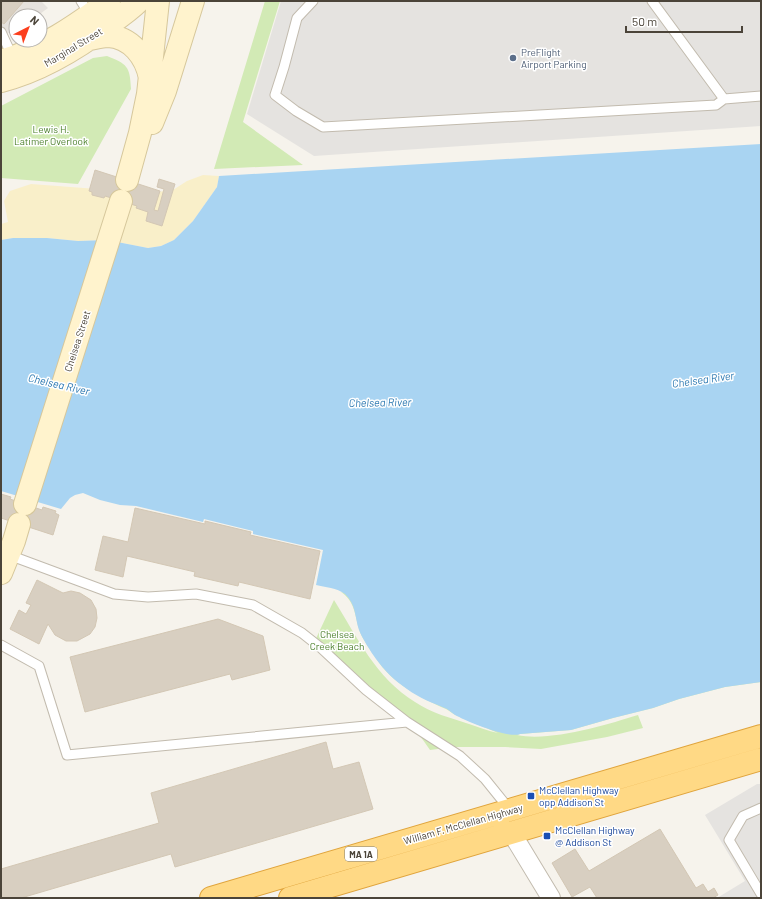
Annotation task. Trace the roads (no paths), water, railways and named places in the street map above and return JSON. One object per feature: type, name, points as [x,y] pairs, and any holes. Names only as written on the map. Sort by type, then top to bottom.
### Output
[{"type":"highway","name":"William F. McClellan Highway","points":[[211,898],[761,736]]},
{"type":"highway","name":"William F. McClellan Highway","points":[[290,898],[761,759]]},
{"type":"main road","name":"Marginal Street","points":[[7,60],[56,38],[85,8],[109,1]]},
{"type":"main road","name":"Marginal Street","points":[[1,81],[33,71],[46,64],[89,39],[139,1]]},
{"type":"main road","points":[[157,85],[158,1]]},
{"type":"main road","points":[[157,85],[169,68],[172,35],[172,15],[169,1]]},
{"type":"main road","points":[[130,172],[142,126],[157,85],[193,1]]},
{"type":"main road","points":[[89,39],[107,36],[128,43],[146,63],[157,85]]},
{"type":"main road","name":"Chelsea Street","points":[[14,540],[121,201]]},
{"type":"street","points":[[511,832],[551,898]]},
{"type":"lane","points":[[313,1],[297,18],[284,68],[275,95],[296,111],[323,127],[716,104],[724,99],[761,96]]},
{"type":"lane","points":[[652,1],[724,99]]},
{"type":"lane","points":[[1,32],[7,60]]},
{"type":"lane","points":[[14,540],[114,594],[148,597],[196,594],[253,605],[302,633],[322,648],[366,690],[407,722],[460,756],[485,779],[510,810]]},
{"type":"lane","points":[[1,645],[40,666],[68,755],[407,722]]},
{"type":"lane","points":[[761,808],[743,816],[729,840],[761,894]]},
{"type":"water","name":"Chelsea River","points":[[761,144],[761,682],[725,687],[571,730],[514,735],[498,732],[460,718],[447,709],[416,695],[386,671],[376,659],[362,637],[349,598],[338,590],[316,585],[323,550],[253,534],[253,531],[204,519],[203,522],[136,506],[120,505],[100,500],[83,493],[70,498],[61,509],[1,491],[1,240],[13,238],[47,238],[78,241],[107,240],[148,248],[161,246],[174,240],[193,221],[217,187],[219,176]]},
{"type":"place","name":"PreFlight Airport Parking","points":[[513,58]]},
{"type":"place","name":"McClellan Highway opp Addison St","points":[[531,796]]},
{"type":"place","name":"McClellan Highway @ Addison St","points":[[547,836]]},
{"type":"park label","name":"Lewis H. Latimer Overlook","points":[[51,134]]},
{"type":"park label","name":"Chelsea Creek Beach","points":[[337,640]]}]
